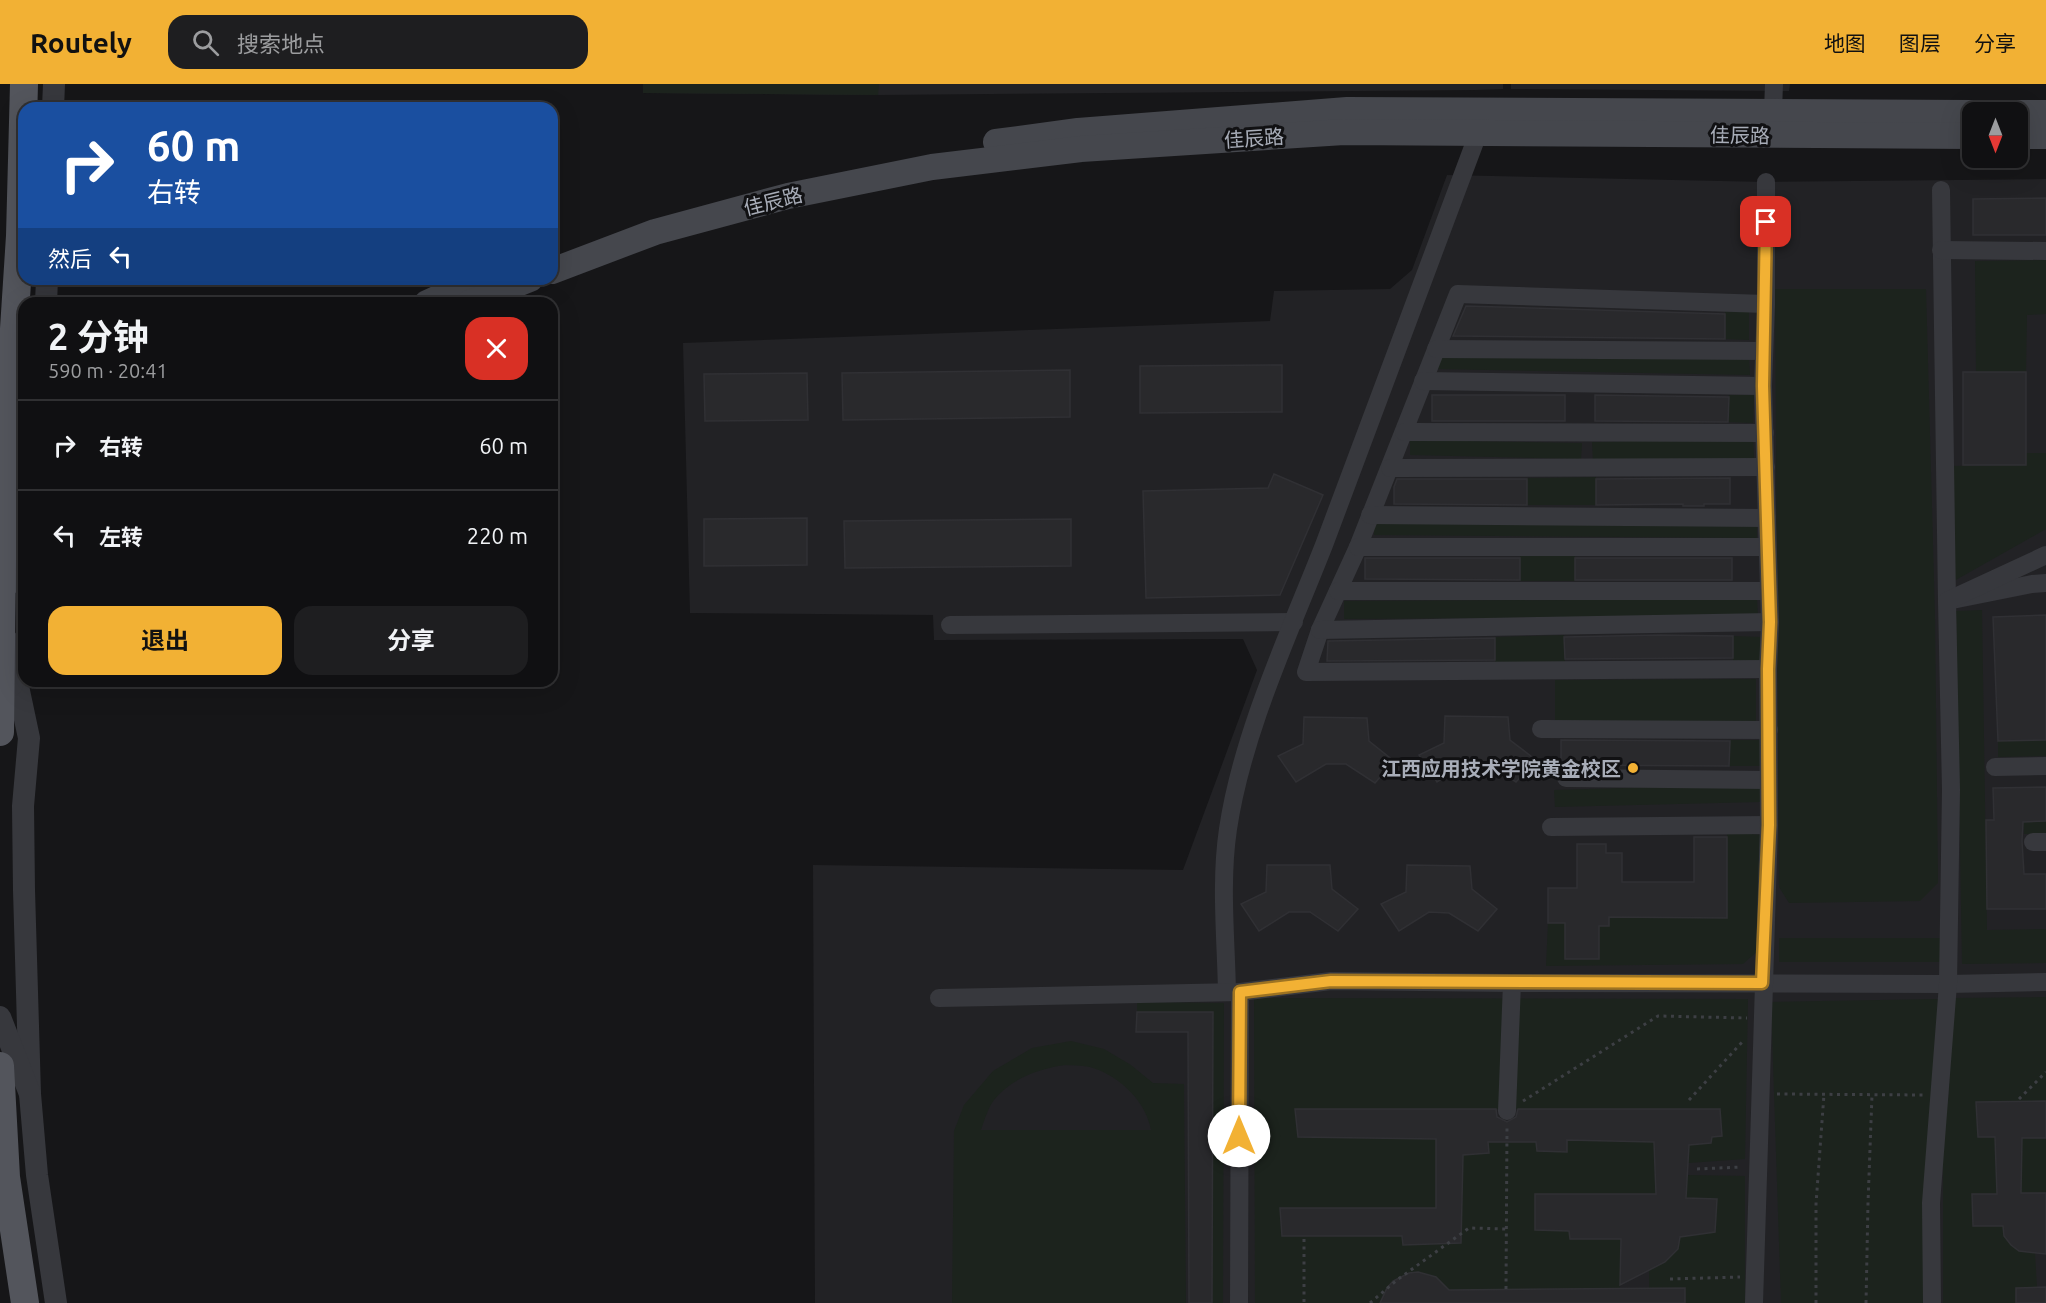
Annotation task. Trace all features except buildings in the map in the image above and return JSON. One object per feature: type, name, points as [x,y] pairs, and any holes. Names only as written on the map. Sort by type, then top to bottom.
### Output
[{"type":"main road","points":[[24,84],[24,102]]},
{"type":"main road","name":"佳辰路","points":[[558,250],[648,216],[788,179],[929,151],[1077,131],[1347,110],[1962,113]]},
{"type":"main road","points":[[2028,113],[2046,113]]},
{"type":"main road","name":"佳辰路","points":[[558,269],[655,232],[788,196],[932,167],[1081,149],[1344,132],[1962,136]]},
{"type":"main road","points":[[2028,136],[2046,136]]},
{"type":"main road","points":[[0,732],[8,568],[9,406],[18,284]]},
{"type":"main road","points":[[440,297],[466,285]]},
{"type":"main road","points":[[484,297],[515,285]]},
{"type":"main road","points":[[0,1066],[6,1177],[25,1303]]},
{"type":"street","points":[[53,102],[54,84]]},
{"type":"street","points":[[1773,111],[1774,84]]},
{"type":"street","points":[[1239,1303],[1234,992],[1224,887],[1228,830],[1236,789],[1254,725],[1479,132]]},
{"type":"street","points":[[1754,1303],[1764,1018],[1762,983],[1769,825],[1770,622],[1763,386],[1766,182]]},
{"type":"street","points":[[1932,1303],[1931,1203],[1948,984],[1952,790],[1941,190]]},
{"type":"street","points":[[1941,250],[2046,251]]},
{"type":"street","points":[[1766,303],[1458,294],[1358,547],[1320,630],[1306,672],[1768,669]]},
{"type":"street","points":[[1436,349],[1764,351]]},
{"type":"street","points":[[1423,381],[1763,386]]},
{"type":"street","points":[[9,406],[18,443]]},
{"type":"street","points":[[1404,432],[1765,433]]},
{"type":"street","points":[[1390,468],[1766,467]]},
{"type":"street","points":[[1370,515],[1767,518]]},
{"type":"street","points":[[1358,547],[1767,548]]},
{"type":"street","points":[[1947,601],[2046,555]]},
{"type":"street","points":[[1947,601],[2032,584],[2046,584]]},
{"type":"street","points":[[1338,591],[1769,591]]},
{"type":"street","points":[[950,625],[1294,622]]},
{"type":"street","points":[[1320,630],[1770,622]]},
{"type":"street","points":[[0,724],[18,661]]},
{"type":"street","points":[[15,672],[28,738],[23,806],[30,1094],[37,1175],[56,1303]]},
{"type":"street","points":[[1540,729],[1769,730]]},
{"type":"street","points":[[1995,767],[2046,766]]},
{"type":"street","points":[[1566,778],[1768,780]]},
{"type":"street","points":[[1551,827],[1769,825]]},
{"type":"street","points":[[939,998],[1234,992],[1331,981],[1948,984],[2046,981]]},
{"type":"street","points":[[1507,1111],[1512,983]]},
{"type":"street","points":[[0,1017],[30,1094]]},
{"type":"path","points":[[1506,1289],[1507,1111],[1658,1016],[1764,1018]]},
{"type":"path","points":[[1689,1100],[1764,1018]]},
{"type":"path","points":[[2019,1099],[2046,1072]]},
{"type":"path","points":[[1761,1094],[1940,1096]]},
{"type":"path","points":[[1816,1303],[1816,1204],[1824,1094]]},
{"type":"path","points":[[1866,1303],[1872,1095]]},
{"type":"path","points":[[1696,1169],[1758,1167]]},
{"type":"path","points":[[1370,1303],[1396,1280],[1469,1228],[1506,1229]]},
{"type":"path","points":[[1304,1239],[1304,1303]]},
{"type":"path","points":[[1670,1279],[1754,1277]]},
{"type":"shaded area","points":[[643,84],[1503,84],[1503,89],[878,95],[643,93]]},
{"type":"shaded area","points":[[643,84],[879,84],[878,95],[643,93]]},
{"type":"shaded area","points":[[1511,84],[1790,84],[1789,91],[1511,89]]},
{"type":"shaded area","name":"江西应用技术学院黄金校区","points":[[1447,175],[1766,182],[2046,179],[2046,1303],[815,1303],[813,865],[1183,870],[1257,670],[1243,639],[934,640],[933,615],[690,613],[683,343],[1270,321],[1274,291],[1390,289],[1412,270]]},
{"type":"shaded area","points":[[2046,260],[2046,314],[2027,315],[2026,372],[1976,372],[1975,261]]},
{"type":"shaded area","points":[[1775,289],[1926,289],[1935,617],[1938,883],[1920,901],[1789,903],[1779,887]]},
{"type":"shaded area","points":[[1725,309],[1749,309],[1749,340],[1725,339]]},
{"type":"shaded area","points":[[1441,355],[1749,357],[1750,375],[1435,369]]},
{"type":"shaded area","points":[[1729,395],[1754,395],[1753,423],[1728,422]]},
{"type":"shaded area","points":[[1753,438],[1754,458],[1593,461],[1592,442]]},
{"type":"shaded area","points":[[1410,440],[1582,443],[1581,459],[1410,455]]},
{"type":"shaded area","points":[[2026,453],[2046,453],[2046,529],[1954,581],[1951,466],[2025,465]]},
{"type":"shaded area","points":[[1596,477],[1596,505],[1527,505],[1527,478]]},
{"type":"shaded area","points":[[1374,523],[1757,526],[1757,538],[1374,535]]},
{"type":"shaded area","points":[[1575,555],[1575,581],[1520,581],[1520,556]]},
{"type":"shaded area","points":[[1757,599],[1758,616],[1344,619],[1344,601]]},
{"type":"shaded area","points":[[1982,610],[1987,930],[2046,929],[2046,963],[1962,964],[1956,611]]},
{"type":"shaded area","points":[[1564,635],[1565,662],[1495,663],[1495,637]]},
{"type":"shaded area","points":[[1733,636],[1760,637],[1760,663],[1733,663]]},
{"type":"shaded area","points":[[1756,679],[1756,723],[1555,724],[1555,680]]},
{"type":"shaded area","points":[[1730,740],[1762,740],[1762,766],[1729,766]]},
{"type":"shaded area","points":[[2046,740],[2046,756],[1998,757],[1998,741]]},
{"type":"shaded area","points":[[1760,784],[1760,802],[1555,807],[1554,790]]},
{"type":"shaded area","points":[[2043,814],[2043,821],[2046,821],[2046,834],[2024,834],[2023,815]]},
{"type":"shaded area","points":[[1727,831],[1761,835],[1759,950],[1743,964],[1546,966],[1548,923],[1565,923],[1566,959],[1598,959],[1584,925],[1609,926],[1609,917],[1727,918]]},
{"type":"shaded area","points":[[1779,938],[1940,938],[1940,962],[1779,962]]},
{"type":"shaded area","points":[[2046,997],[2046,1101],[1976,1102],[1978,1137],[1995,1137],[1997,1194],[1973,1194],[1973,1226],[2003,1226],[2009,1243],[2017,1249],[2035,1253],[2037,1287],[2016,1288],[2016,1303],[1943,1303],[1943,1116],[1948,1102],[1954,998]]},
{"type":"shaded area","points":[[1254,998],[1748,999],[1745,1159],[1688,1163],[1689,1145],[1711,1143],[1712,1137],[1722,1136],[1720,1109],[1296,1109],[1298,1137],[1436,1139],[1436,1208],[1280,1209],[1282,1236],[1402,1236],[1403,1245],[1461,1243],[1463,1155],[1488,1153],[1488,1142],[1536,1142],[1538,1151],[1566,1152],[1567,1140],[1654,1142],[1656,1194],[1535,1194],[1535,1230],[1569,1231],[1570,1239],[1599,1239],[1600,1228],[1621,1229],[1620,1288],[1449,1290],[1441,1282],[1421,1273],[1400,1277],[1392,1283],[1385,1291],[1381,1303],[1255,1303]]},
{"type":"shaded area","points":[[1938,999],[1924,1303],[1781,1303],[1771,1002]]},
{"type":"shaded area","points":[[1137,1002],[1224,1003],[1223,1303],[1212,1303],[1213,1012],[1137,1012]]},
{"type":"shaded area","points":[[1071,1041],[1104,1049],[1131,1065],[1153,1083],[1184,1084],[1186,1303],[952,1303],[954,1131],[964,1105],[993,1071],[1032,1048]],"holes":[[[1065,1065],[1093,1068],[1122,1084],[1138,1100],[1151,1130],[981,1130],[992,1103],[1001,1092],[1017,1080],[1035,1072]]]},
{"type":"shaded area","points":[[2022,1138],[2046,1138],[2046,1193],[2021,1193]]},
{"type":"shaded area","points":[[1687,1175],[1745,1176],[1745,1303],[1685,1303],[1684,1288],[1649,1288],[1649,1270],[1669,1257],[1676,1249],[1680,1237],[1715,1232],[1717,1199],[1686,1198]]},
{"type":"place","name":"江西应用技术学院黄金校区","points":[[1633,768]]},
{"type":"route","points":[[1239,1136],[1240,992],[1331,981],[1762,983],[1769,825],[1770,622],[1763,386],[1766,222]]}]
